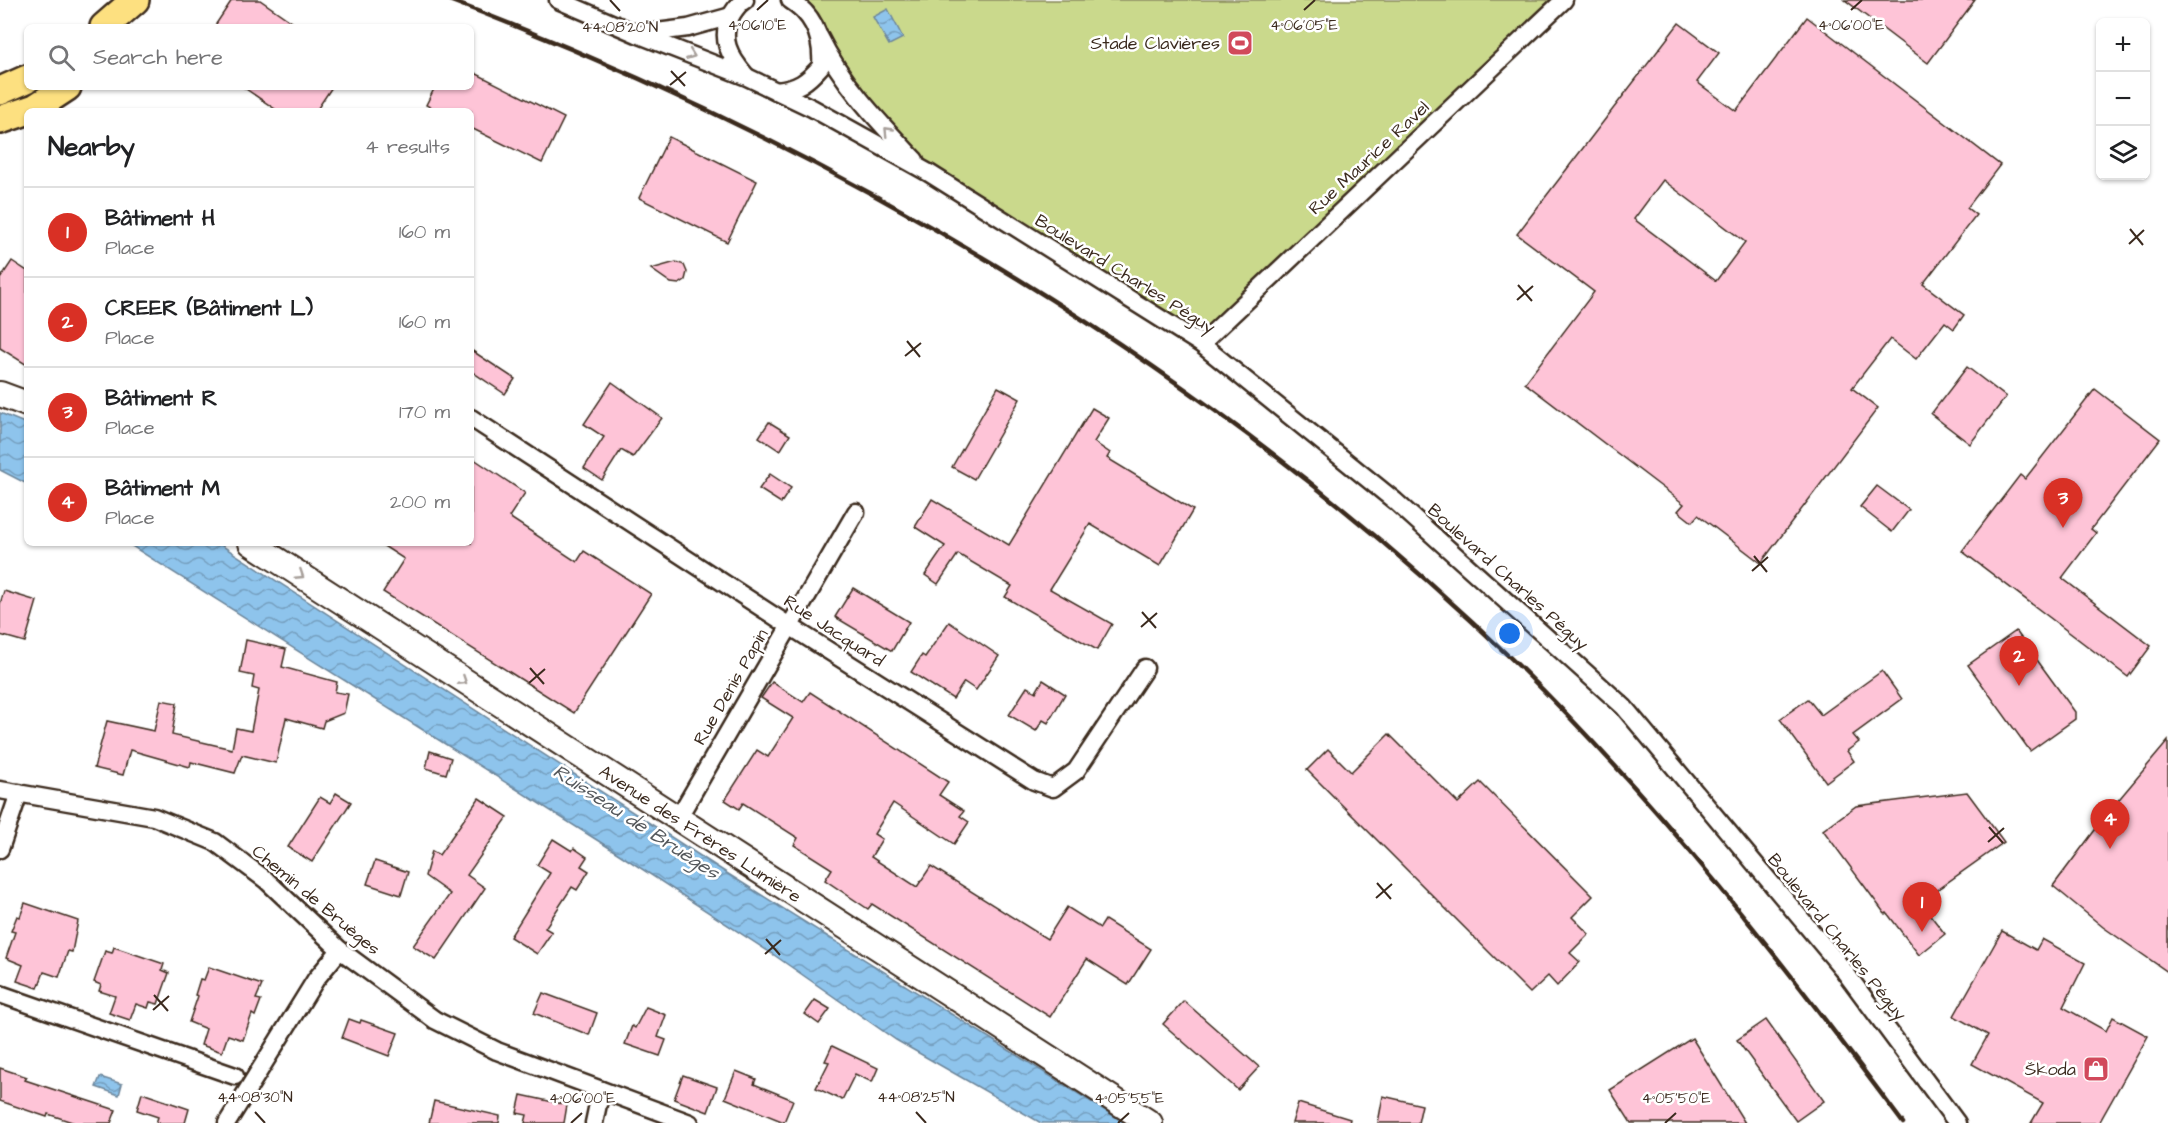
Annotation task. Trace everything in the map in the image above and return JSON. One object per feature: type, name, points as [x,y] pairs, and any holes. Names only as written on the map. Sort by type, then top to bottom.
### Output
[{"type":"main road","points":[[107,24],[135,0]]},
{"type":"main road","points":[[130,24],[149,0]]},
{"type":"main road","points":[[0,91],[24,80]]},
{"type":"main road","points":[[39,108],[63,90]]},
{"type":"main road","points":[[0,120],[24,113]]},
{"type":"street","points":[[558,0],[747,77]]},
{"type":"street","points":[[790,0],[805,6]]},
{"type":"street","name":"Rue Maurice Ravel","points":[[1201,344],[1564,0]]},
{"type":"street","points":[[742,1],[731,16],[726,31],[726,45],[733,61],[747,77]]},
{"type":"street","name":"Boulevard Charles Péguy","points":[[805,6],[834,66],[864,105],[928,173]]},
{"type":"street","points":[[637,34],[688,28],[731,16]]},
{"type":"street","points":[[776,91],[792,89],[807,82],[821,66],[819,36]]},
{"type":"street","name":"Boulevard Charles Péguy","points":[[747,77],[928,173],[1201,344],[1395,501],[1624,708],[1842,968],[1957,1123]]},
{"type":"street","points":[[0,394],[24,403]]},
{"type":"street","name":"Rue Jacquard","points":[[474,420],[788,625],[1034,781],[1053,788],[1076,771],[1145,668]]},
{"type":"street","name":"Rue Denis Papin","points":[[677,820],[788,625],[856,512]]},
{"type":"street","name":"Avenue des Frères Lumière","points":[[255,546],[1150,1123]]},
{"type":"street","name":"Chemin de Bruèges","points":[[0,790],[154,817],[215,842],[266,880],[340,950],[435,1020],[497,1052],[690,1123]]},
{"type":"street","points":[[0,849],[19,793]]},
{"type":"street","points":[[227,1123],[316,979],[340,950]]},
{"type":"street","points":[[0,994],[235,1076]]},
{"type":"street","points":[[594,1123],[601,1090]]},
{"type":"green space","points":[[803,0],[1564,0],[1201,344],[929,173],[864,105]]},
{"type":"water","points":[[888,9],[903,38],[889,45],[873,17]]},
{"type":"water","points":[[0,413],[24,423],[24,482],[0,470]]},
{"type":"water","name":"Ruisseau de Bruèges","points":[[132,546],[223,546],[725,872],[1125,1123],[1041,1123],[896,1040],[774,955],[619,854]]},
{"type":"water","points":[[100,1077],[122,1084],[119,1095],[96,1087]]},
{"type":"building","points":[[232,0],[260,0],[295,24],[216,24]]},
{"type":"building","points":[[1845,0],[1975,0],[1928,63]]},
{"type":"building","points":[[1807,17],[2000,165],[1967,208],[1976,215],[1923,284],[1964,315],[1954,329],[1945,322],[1916,359],[1890,339],[1852,388],[1878,408],[1761,563],[1698,515],[1692,522],[1678,511],[1684,504],[1525,383],[1594,292],[1517,234],[1679,23],[1719,53],[1697,82],[1736,111]],"holes":[[[1663,180],[1745,242],[1716,281],[1634,219]]]},
{"type":"building","points":[[474,73],[564,118],[542,163],[474,129],[474,108],[432,108],[426,105],[434,90],[474,90]]},
{"type":"building","points":[[247,90],[330,90],[318,108],[274,108]]},
{"type":"building","points":[[669,137],[757,181],[727,242],[639,198]]},
{"type":"building","points":[[12,261],[24,269],[24,363],[0,348],[0,279]]},
{"type":"building","points":[[676,262],[684,265],[687,272],[685,280],[679,284],[671,283],[651,269]]},
{"type":"building","points":[[474,352],[515,379],[505,394],[474,373]]},
{"type":"building","points":[[1967,367],[2006,397],[1970,444],[1931,414]]},
{"type":"building","points":[[612,382],[662,418],[633,457],[621,450],[602,480],[584,468],[604,437],[584,424]]},
{"type":"building","points":[[998,387],[1020,399],[974,479],[952,467]]},
{"type":"building","points":[[2095,389],[2160,439],[2091,529],[2096,533],[2062,578],[2151,646],[2128,677],[1962,551],[2020,475],[2025,479]]},
{"type":"building","points":[[1092,408],[1109,418],[1094,442],[1110,453],[1107,458],[1193,510],[1160,566],[1090,524],[1050,589],[1112,624],[1097,650],[1005,597],[1012,586],[958,554],[938,584],[925,575],[945,546],[915,527],[932,499],[1009,545]]},
{"type":"building","points":[[769,422],[790,435],[780,451],[759,437]]},
{"type":"building","points":[[474,459],[525,493],[509,517],[577,562],[584,551],[651,594],[574,713],[383,592],[404,559],[384,546],[474,546]]},
{"type":"building","points":[[770,474],[791,488],[781,503],[759,489]]},
{"type":"building","points":[[1877,486],[1909,510],[1892,532],[1860,507]]},
{"type":"building","points":[[853,588],[909,622],[892,651],[835,617]]},
{"type":"building","points":[[4,591],[37,601],[25,642],[0,635],[0,604]]},
{"type":"building","points":[[949,622],[999,656],[976,690],[964,682],[953,699],[911,672],[922,655],[925,657]]},
{"type":"building","points":[[2016,631],[2075,712],[2075,719],[2030,751],[1968,665]]},
{"type":"building","points":[[246,640],[286,649],[282,667],[337,682],[335,692],[348,694],[344,713],[324,721],[322,728],[286,718],[276,763],[242,755],[235,773],[191,762],[190,767],[130,750],[123,775],[94,768],[107,721],[154,731],[161,700],[177,703],[172,735],[232,749],[236,728],[251,731],[259,690],[252,688],[254,676],[240,673]]},
{"type":"building","points":[[1882,671],[1902,699],[1853,735],[1859,742],[1847,751],[1854,761],[1826,782],[1780,719],[1808,699],[1821,715]]},
{"type":"building","points":[[1043,680],[1065,694],[1048,723],[1043,720],[1036,731],[1009,715],[1027,687],[1036,692]]},
{"type":"building","points":[[772,682],[803,702],[810,692],[948,782],[939,795],[964,811],[960,816],[969,822],[954,844],[893,803],[874,834],[882,839],[871,857],[917,887],[931,866],[1047,939],[1067,907],[1100,928],[1105,920],[1151,949],[1128,985],[1087,959],[1050,1017],[872,904],[868,909],[825,880],[832,869],[794,845],[798,838],[743,803],[739,809],[725,800],[757,750],[768,757],[793,718],[761,698]]},
{"type":"building","points":[[1389,734],[1458,803],[1480,782],[1593,896],[1572,917],[1589,934],[1570,953],[1580,962],[1557,986],[1548,976],[1530,993],[1307,770],[1328,749],[1351,772]]},
{"type":"building","points":[[2168,741],[2168,972],[2103,927],[2053,886],[2110,810]]},
{"type":"building","points":[[430,751],[451,758],[446,774],[426,768]]},
{"type":"building","points":[[1967,792],[2004,842],[1920,902],[1945,934],[1919,955],[1887,913],[1885,914],[1823,830],[1856,806]]},
{"type":"building","points":[[336,793],[351,802],[312,862],[288,847],[320,797],[330,803]]},
{"type":"building","points":[[479,798],[508,817],[467,875],[485,888],[436,960],[413,946],[450,894],[425,876],[432,851],[439,855]]},
{"type":"building","points":[[553,839],[572,851],[574,848],[587,857],[581,866],[589,871],[577,890],[572,887],[545,928],[552,932],[537,954],[510,937],[550,873],[537,865]]},
{"type":"building","points":[[375,861],[408,872],[401,895],[367,884]]},
{"type":"building","points":[[25,903],[78,921],[72,952],[68,951],[59,977],[44,972],[38,988],[17,981],[23,965],[6,958],[15,932],[11,931]]},
{"type":"building","points":[[2002,931],[2036,950],[2042,939],[2085,963],[2063,1007],[2106,1031],[2113,1017],[2148,1036],[2099,1123],[2031,1123],[2043,1103],[1972,1064],[1988,1035],[1954,1016]]},
{"type":"building","points":[[114,947],[164,964],[162,970],[169,973],[158,1004],[150,1002],[148,1008],[136,1004],[130,1020],[109,1013],[115,996],[99,991],[101,985],[94,982],[105,951],[112,953]]},
{"type":"building","points":[[209,967],[262,985],[256,999],[261,1000],[255,1016],[252,1014],[243,1040],[228,1035],[222,1052],[201,1045],[206,1029],[189,1022],[198,996],[195,995],[200,979],[204,980]]},
{"type":"building","points":[[543,993],[597,1013],[589,1035],[534,1013]]},
{"type":"building","points":[[815,1000],[830,1009],[819,1024],[805,1014]]},
{"type":"building","points":[[1184,1001],[1259,1067],[1238,1090],[1163,1024]]},
{"type":"building","points":[[646,1007],[666,1015],[658,1037],[666,1040],[660,1056],[625,1044],[632,1026],[635,1028]]},
{"type":"building","points":[[349,1019],[360,1023],[361,1020],[398,1033],[389,1056],[342,1038]]},
{"type":"building","points":[[1766,1020],[1824,1101],[1796,1121],[1737,1040]]},
{"type":"building","points":[[1692,1038],[1745,1123],[1631,1123],[1610,1090]]},
{"type":"building","points":[[832,1046],[878,1068],[872,1082],[855,1074],[842,1100],[816,1088],[829,1062],[825,1061]]},
{"type":"building","points":[[0,1068],[27,1077],[25,1080],[116,1110],[111,1123],[75,1123],[48,1114],[47,1117],[0,1101]]},
{"type":"building","points":[[736,1071],[756,1079],[754,1084],[793,1100],[784,1122],[725,1098]]},
{"type":"building","points":[[683,1075],[717,1087],[708,1112],[674,1099]]},
{"type":"building","points":[[142,1093],[189,1109],[185,1123],[156,1123],[158,1117],[137,1110]]},
{"type":"building","points":[[521,1095],[567,1105],[564,1123],[525,1123],[527,1115],[517,1113]]},
{"type":"building","points":[[1383,1096],[1422,1105],[1418,1123],[1378,1123]]},
{"type":"building","points":[[434,1101],[500,1116],[499,1123],[429,1123]]},
{"type":"building","points":[[1298,1103],[1350,1119],[1349,1123],[1292,1123]]},
{"type":"railway","points":[[449,0],[595,59],[739,125],[880,198],[1017,278],[1150,364],[1278,458],[1400,557],[1517,664],[1570,717],[1621,772],[1719,886],[1813,1003],[1903,1123]]},
{"type":"place","name":"Stade Clavières","points":[[1240,43]]},
{"type":"place","name":"Bâtiment R","points":[[2063,528]]},
{"type":"place","name":"CREER (Bâtiment L)","points":[[2019,686]]},
{"type":"place","name":"Bâtiment M","points":[[2110,849]]},
{"type":"place","name":"Bâtiment H","points":[[1922,932]]},
{"type":"place","name":"Škoda","points":[[2096,1069]]}]
